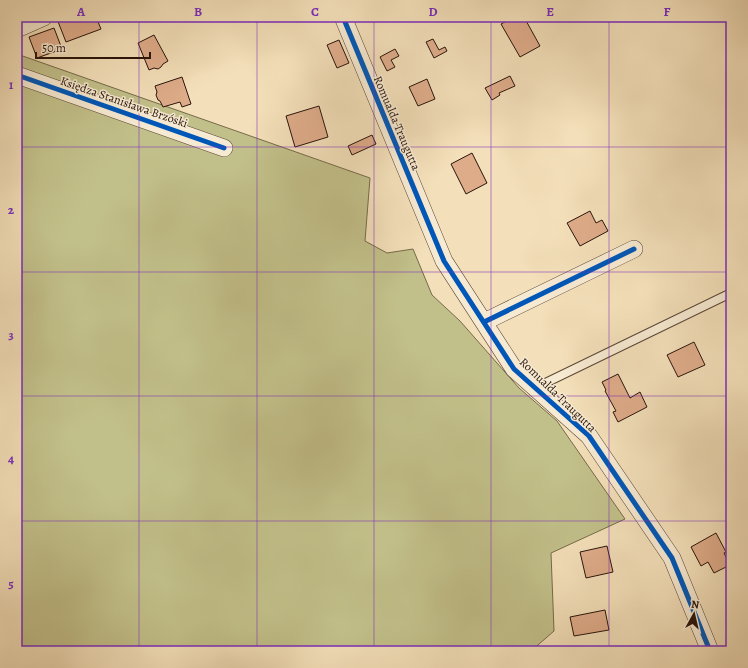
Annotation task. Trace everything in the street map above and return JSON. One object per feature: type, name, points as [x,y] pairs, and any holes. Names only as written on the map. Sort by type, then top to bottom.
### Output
[{"type":"street","points":[[17,29],[44,17]]},
{"type":"street","name":"Romualda Traugutta","points":[[343,17],[444,261],[514,369],[589,436],[672,558],[710,651]]},
{"type":"street","name":"Księdza Stanisława Brzóski","points":[[17,75],[224,148]]},
{"type":"street","points":[[484,322],[634,249]]},
{"type":"lane","points":[[535,388],[731,293]]},
{"type":"shaded area","points":[[17,54],[370,178],[365,241],[387,253],[413,249],[432,295],[460,321],[519,388],[557,421],[625,519],[551,553],[554,631],[531,651],[17,651]]},
{"type":"building","points":[[62,17],[96,17],[101,29],[66,42],[57,19]]},
{"type":"building","points":[[514,17],[524,17],[540,46],[520,57],[501,24]]},
{"type":"building","points":[[54,28],[62,49],[37,58],[29,37]]},
{"type":"building","points":[[154,35],[168,61],[158,69],[154,68],[149,70],[138,43]]},
{"type":"building","points":[[433,39],[439,50],[445,47],[447,51],[434,58],[426,42]]},
{"type":"building","points":[[339,40],[349,63],[337,68],[327,45]]},
{"type":"building","points":[[395,49],[399,56],[391,60],[395,67],[387,71],[380,57]]},
{"type":"building","points":[[510,76],[515,86],[499,93],[500,95],[492,100],[485,88]]},
{"type":"building","points":[[182,77],[191,104],[182,107],[180,102],[163,107],[156,95],[157,92],[155,86]]},
{"type":"building","points":[[427,79],[435,99],[418,106],[409,87]]},
{"type":"building","points":[[319,106],[328,137],[295,147],[286,116]]},
{"type":"building","points":[[372,135],[376,144],[352,155],[348,146]]},
{"type":"building","points":[[472,153],[487,183],[466,194],[451,164]]},
{"type":"building","points":[[590,211],[596,223],[602,220],[608,231],[580,246],[567,223]]},
{"type":"building","points":[[694,342],[705,365],[678,377],[667,355]]},
{"type":"building","points":[[618,374],[630,398],[640,392],[647,407],[618,422],[613,412],[616,411],[605,391],[606,390],[602,382]]},
{"type":"building","points":[[716,533],[726,552],[724,553],[730,565],[714,573],[708,562],[701,566],[691,547]]},
{"type":"building","points":[[607,546],[613,572],[586,578],[580,552]]},
{"type":"building","points":[[605,610],[609,630],[574,636],[570,617]]},
{"type":"cycle path","points":[[343,17],[444,261],[514,369],[589,436],[672,558],[710,651]]},
{"type":"cycle path","points":[[17,75],[224,148]]},
{"type":"cycle path","points":[[484,322],[634,249]]}]
